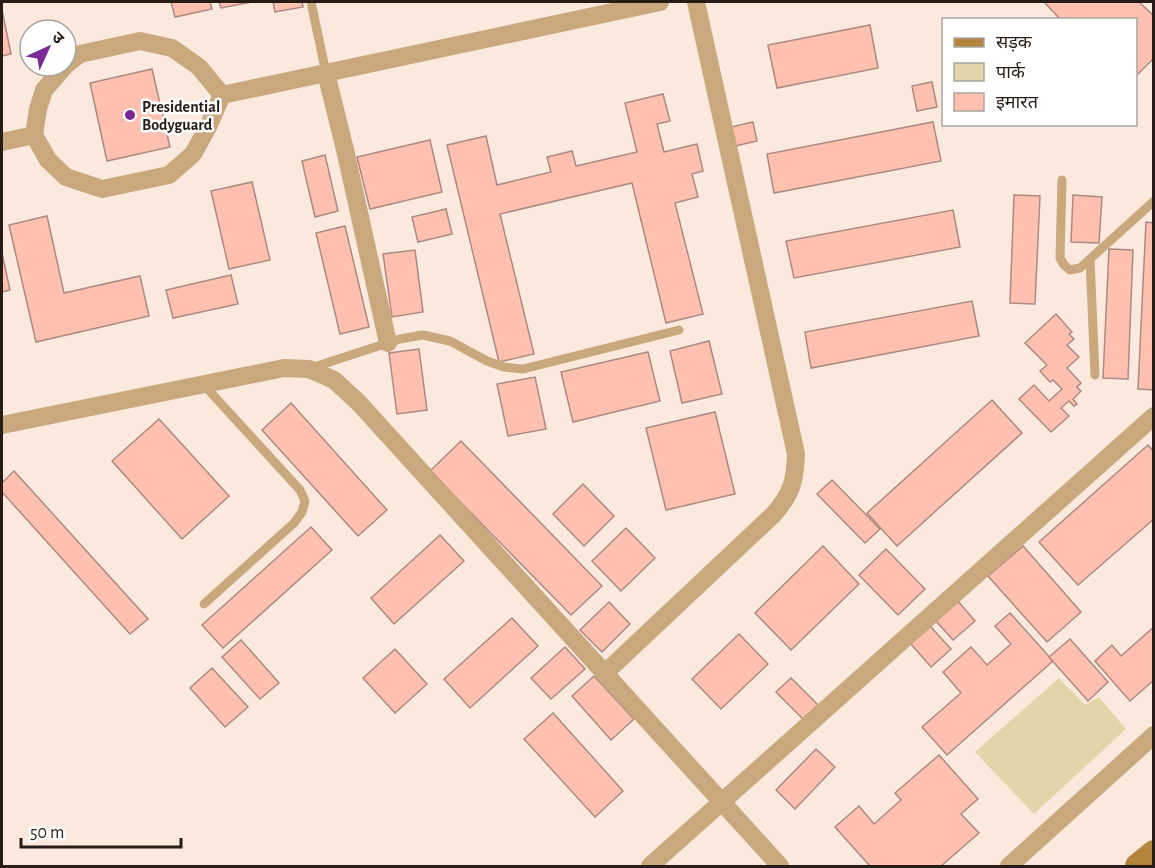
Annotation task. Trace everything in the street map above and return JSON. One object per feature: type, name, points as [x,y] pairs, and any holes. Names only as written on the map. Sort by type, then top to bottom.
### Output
[{"type":"main road","points":[[1138,867],[1154,853]]},
{"type":"street","points":[[222,95],[660,2]]},
{"type":"street","points":[[606,672],[774,514],[788,497],[795,478],[796,454],[696,2]]},
{"type":"street","points":[[78,56],[140,41],[172,48],[199,67],[222,95]]},
{"type":"street","points":[[326,73],[388,343]]},
{"type":"street","points":[[55,78],[44,90],[34,135],[48,160],[66,177],[102,189],[169,175],[193,154],[222,95]]},
{"type":"street","points":[[2,142],[34,135]]},
{"type":"street","points":[[2,425],[284,368],[309,369],[334,380],[358,402],[606,672],[780,867]]},
{"type":"street","points":[[650,867],[1154,416]]},
{"type":"street","points":[[1010,867],[1154,735]]},
{"type":"lane","points":[[311,2],[326,73]]},
{"type":"lane","points":[[1062,180],[1060,258],[1070,270],[1080,268],[1154,201]]},
{"type":"lane","points":[[1090,259],[1095,375]]},
{"type":"lane","points":[[309,369],[388,343],[423,335],[450,341],[504,368],[523,369],[679,330]]},
{"type":"lane","points":[[203,384],[300,490],[305,501],[302,512],[294,523],[204,604]]},
{"type":"green space","points":[[1059,678],[1085,705],[1099,697],[1126,729],[1034,814],[975,752]]},
{"type":"building","points":[[171,2],[210,2],[212,9],[175,17]]},
{"type":"building","points":[[219,2],[252,2],[221,8]]},
{"type":"building","points":[[273,2],[302,2],[303,7],[275,12]]},
{"type":"building","points":[[1044,2],[1139,2],[1154,16],[1154,58],[1137,75],[1137,18],[1059,18]]},
{"type":"building","points":[[2,10],[11,54],[2,56]]},
{"type":"building","points":[[870,25],[878,68],[777,88],[768,45]]},
{"type":"building","name":"Presidential Bodyguard","points":[[152,69],[170,147],[107,161],[90,83]]},
{"type":"building","points":[[932,82],[937,107],[917,111],[912,86]]},
{"type":"building","points":[[663,94],[670,121],[657,124],[664,152],[697,144],[703,171],[692,174],[698,197],[675,203],[703,314],[666,323],[632,183],[500,214],[534,354],[499,362],[447,145],[486,136],[497,185],[551,172],[547,157],[572,151],[576,166],[637,152],[625,103]]},
{"type":"building","points":[[753,122],[757,141],[735,146],[731,127]]},
{"type":"building","points":[[933,122],[941,161],[774,193],[767,154]]},
{"type":"building","points":[[430,140],[442,192],[370,209],[357,157]]},
{"type":"building","points":[[325,155],[338,211],[315,217],[302,161]]},
{"type":"building","points":[[252,182],[270,260],[229,269],[211,191]]},
{"type":"building","points":[[1014,195],[1040,196],[1035,304],[1010,303]]},
{"type":"building","points":[[1073,195],[1102,197],[1099,243],[1071,242]]},
{"type":"building","points":[[446,209],[452,234],[418,242],[412,217]]},
{"type":"building","points":[[953,210],[960,247],[794,278],[786,241]]},
{"type":"building","points":[[47,216],[64,293],[140,276],[149,316],[36,342],[9,225]]},
{"type":"building","points":[[1146,222],[1154,223],[1154,390],[1138,389]]},
{"type":"building","points":[[345,226],[369,327],[340,334],[316,233]]},
{"type":"building","points":[[1109,249],[1133,250],[1128,379],[1103,378]]},
{"type":"building","points":[[415,250],[423,312],[392,317],[383,254]]},
{"type":"building","points":[[2,253],[10,290],[2,292]]},
{"type":"building","points":[[231,275],[238,304],[173,318],[166,290]]},
{"type":"building","points":[[972,301],[979,336],[811,368],[805,332]]},
{"type":"building","points":[[1056,314],[1072,332],[1069,334],[1074,339],[1067,345],[1079,357],[1067,368],[1081,383],[1077,387],[1081,391],[1073,399],[1077,404],[1074,406],[1069,401],[1061,408],[1069,416],[1051,432],[1019,399],[1034,385],[1049,401],[1062,389],[1053,380],[1050,382],[1040,371],[1047,365],[1025,343]]},
{"type":"building","points":[[709,341],[722,394],[682,403],[670,351]]},
{"type":"building","points":[[419,349],[427,410],[397,414],[389,353]]},
{"type":"building","points":[[648,352],[660,401],[573,422],[561,372]]},
{"type":"building","points":[[535,377],[546,429],[508,436],[497,384]]},
{"type":"building","points":[[992,400],[1022,433],[897,546],[867,513]]},
{"type":"building","points":[[291,403],[387,510],[358,536],[262,430]]},
{"type":"building","points":[[715,412],[735,494],[666,510],[646,428]]},
{"type":"building","points":[[159,419],[229,496],[182,539],[112,461]]},
{"type":"building","points":[[461,441],[602,586],[571,615],[430,471]]},
{"type":"building","points":[[1148,445],[1154,452],[1154,519],[1078,585],[1039,542]]},
{"type":"building","points":[[14,471],[148,619],[130,634],[2,492],[2,483]]},
{"type":"building","points":[[832,480],[880,529],[865,543],[817,494]]},
{"type":"building","points":[[583,484],[614,516],[584,546],[553,514]]},
{"type":"building","points":[[311,527],[332,550],[223,648],[202,625]]},
{"type":"building","points":[[626,528],[655,558],[621,591],[592,561]]},
{"type":"building","points":[[440,535],[464,561],[394,624],[371,598]]},
{"type":"building","points":[[823,546],[859,584],[791,650],[755,613]]},
{"type":"building","points":[[1023,546],[1081,612],[1047,642],[988,576]]},
{"type":"building","points":[[886,549],[925,589],[898,615],[859,575]]},
{"type":"building","points":[[957,600],[975,621],[953,640],[935,620]]},
{"type":"building","points":[[609,602],[630,624],[602,652],[580,630]]},
{"type":"building","points":[[1010,613],[1053,661],[947,755],[922,727],[961,693],[943,672],[971,647],[987,665],[1011,644],[995,626]]},
{"type":"building","points":[[512,618],[538,646],[470,708],[444,679]]},
{"type":"building","points":[[930,626],[951,649],[931,667],[910,643]]},
{"type":"building","points":[[1154,627],[1154,680],[1130,701],[1095,661],[1112,645],[1121,656]]},
{"type":"building","points":[[739,634],[768,664],[721,709],[692,679]]},
{"type":"building","points":[[1070,639],[1108,682],[1088,701],[1049,657]]},
{"type":"building","points":[[241,640],[279,683],[260,699],[222,657]]},
{"type":"building","points":[[565,647],[585,669],[551,699],[531,678]]},
{"type":"building","points":[[395,649],[427,684],[395,713],[363,678]]},
{"type":"building","points":[[212,668],[248,707],[225,727],[190,688]]},
{"type":"building","points":[[594,676],[634,719],[611,740],[572,696]]},
{"type":"building","points":[[791,678],[818,705],[803,719],[776,692]]},
{"type":"building","points":[[553,713],[623,791],[595,817],[524,739]]},
{"type":"building","points":[[816,749],[835,767],[795,809],[776,790]]},
{"type":"building","points":[[939,755],[978,799],[961,814],[979,833],[941,866],[870,866],[835,827],[859,806],[874,824],[901,800],[895,793]]},
{"type":"place","name":"Presidential Bodyguard","points":[[130,115]]}]
